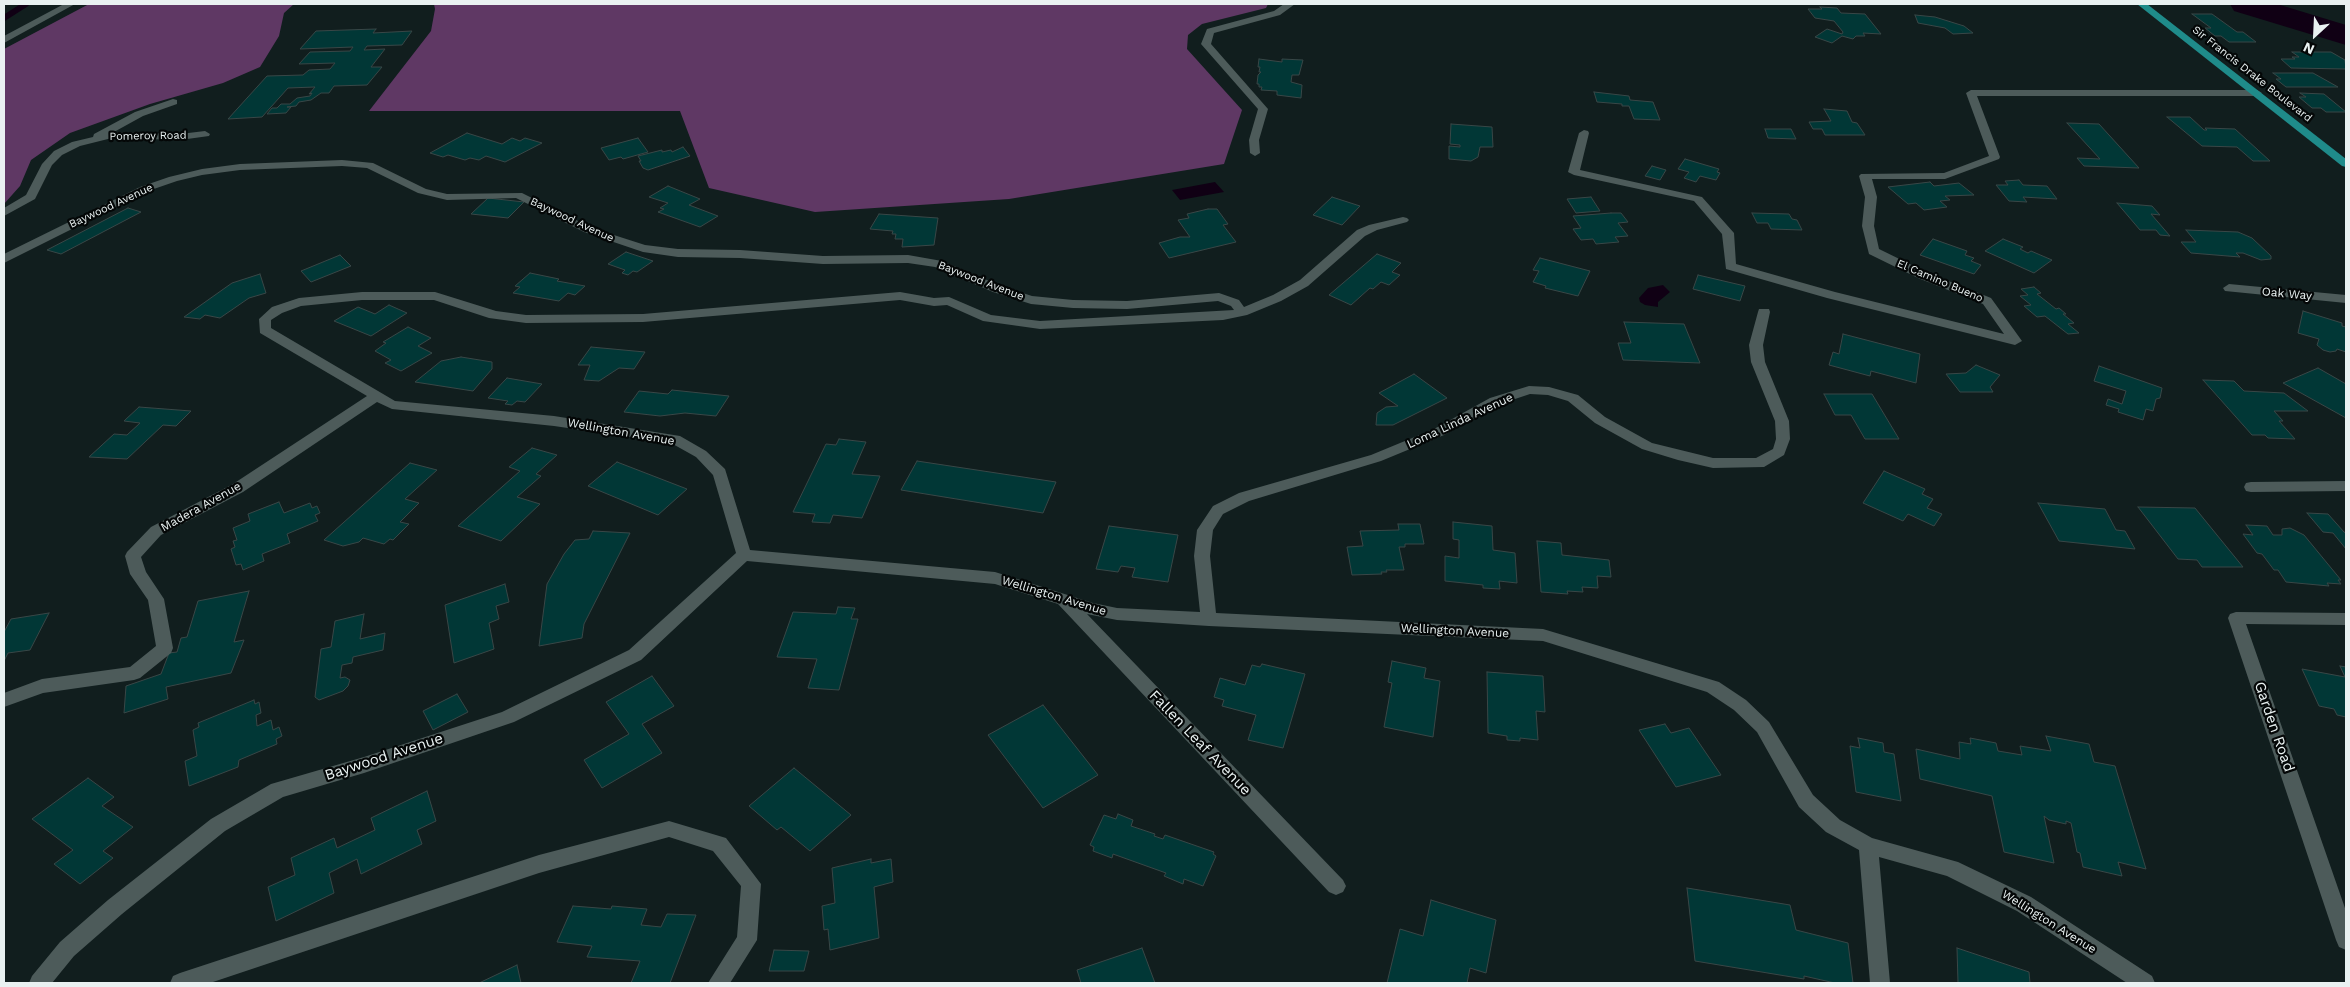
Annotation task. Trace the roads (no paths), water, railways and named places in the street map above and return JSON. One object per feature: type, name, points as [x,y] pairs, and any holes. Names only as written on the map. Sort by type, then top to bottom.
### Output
[{"type":"main road","name":"Sir Francis Drake Boulevard","points":[[2142,4],[2346,164]]},
{"type":"street","points":[[4,40],[70,4]]},
{"type":"street","points":[[1255,153],[1254,140],[1263,109],[1206,44],[1210,31],[1277,13],[1290,4]]},
{"type":"street","name":"El Camino Bueno","points":[[1584,133],[1574,172],[1698,199],[1728,234],[1730,266],[1832,295],[2015,341],[1987,301],[1922,275],[1873,252],[1868,226],[1871,197],[1865,176],[1945,176],[1996,157],[1971,93],[2257,93]]},
{"type":"street","points":[[95,138],[138,114],[173,102]]},
{"type":"street","name":"Pomeroy Road","points":[[4,213],[31,197],[47,164],[58,153],[76,144],[112,135],[180,137],[205,134]]},
{"type":"street","name":"Baywood Avenue","points":[[4,260],[144,189],[174,179],[202,172],[240,167],[342,163],[369,165],[422,191],[446,197],[518,195],[588,230],[643,248],[678,253],[740,254],[823,260],[868,261],[908,259],[938,264],[997,289],[1031,300],[1073,304],[1127,305],[1168,303],[1219,297],[1235,303],[1242,312]]},
{"type":"street","name":"Wellington Avenue","points":[[1403,220],[1373,227],[1361,233],[1304,283],[1277,298],[1242,312],[1223,316],[1040,325],[988,318],[949,301],[934,302],[900,296],[643,318],[526,319],[494,315],[435,296],[362,296],[299,302],[277,310],[265,319],[265,330],[392,404],[554,421],[675,439],[702,454],[720,473],[744,555],[995,578],[1092,609],[1118,614],[1208,620],[1543,635],[1713,687],[1740,705],[1763,727],[1806,800],[1833,826],[1868,845],[1950,868],[2024,904],[2145,983]]},
{"type":"street","name":"Oak Way","points":[[2229,288],[2346,299]]},
{"type":"street","name":"Loma Linda Avenue","points":[[1208,620],[1202,556],[1205,530],[1218,510],[1244,497],[1376,458],[1439,432],[1495,402],[1529,390],[1549,391],[1573,398],[1600,420],[1647,446],[1683,457],[1713,462],[1759,463],[1778,452],[1783,439],[1782,421],[1758,362],[1756,345],[1764,312]]},
{"type":"street","name":"Madera Avenue","points":[[4,700],[42,686],[134,673],[165,648],[156,599],[138,574],[133,556],[156,532],[238,488],[376,396]]},
{"type":"street","points":[[2252,487],[2346,486]]},
{"type":"street","name":"Baywood Avenue","points":[[39,983],[66,949],[115,906],[218,825],[278,790],[364,765],[508,717],[635,655],[744,555]]},
{"type":"street","name":"Fallen Leaf Avenue","points":[[1064,600],[1336,886]]},
{"type":"street","name":"Garden Road","points":[[2346,619],[2236,618],[2346,940]]},
{"type":"street","points":[[180,983],[539,864],[668,829],[719,844],[751,884],[747,940],[718,983]]},
{"type":"street","points":[[1868,845],[1880,983]]},
{"type":"waterway","points":[[4,18],[26,4]]},
{"type":"waterway","points":[[2245,4],[2346,35]]}]
